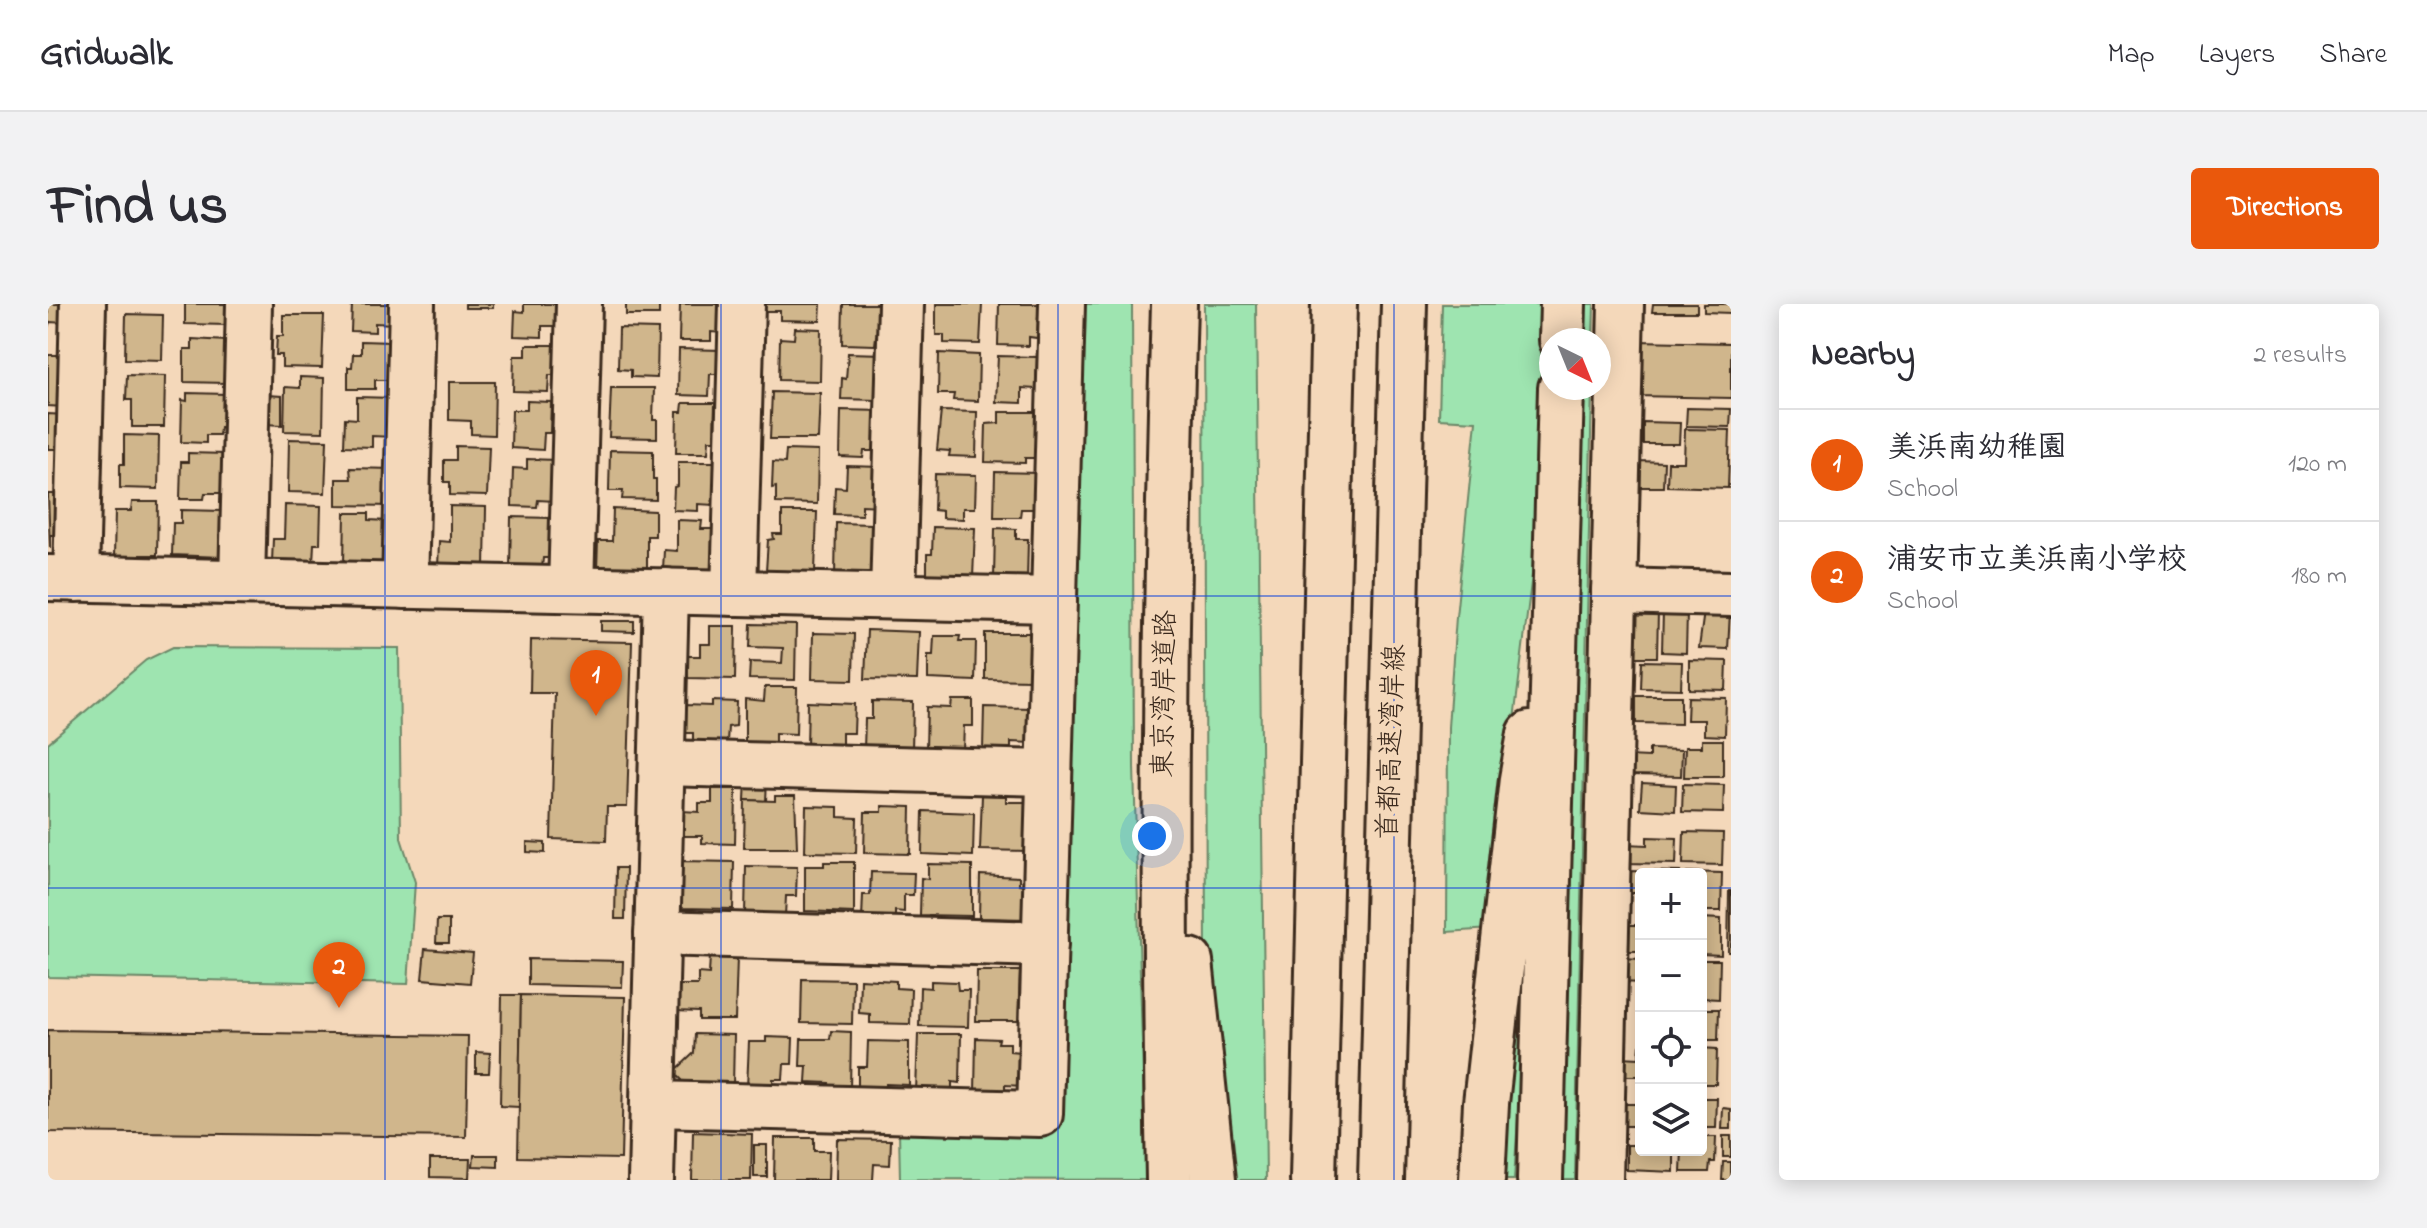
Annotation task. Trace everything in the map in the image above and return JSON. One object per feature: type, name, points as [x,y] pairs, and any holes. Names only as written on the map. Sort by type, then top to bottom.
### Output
[{"type":"main road","points":[[83,304],[62,578],[1054,600]]},
{"type":"main road","points":[[242,582],[249,304]]},
{"type":"main road","points":[[405,586],[412,304]]},
{"type":"main road","points":[[571,589],[579,304]]},
{"type":"main road","points":[[734,593],[742,304]]},
{"type":"main road","points":[[893,596],[901,304]]},
{"type":"main road","points":[[653,1104],[1040,1114],[1062,304]]},
{"type":"main road","name":"東京湾岸道路","points":[[1169,1180],[1164,822],[1174,304]]},
{"type":"main road","points":[[1313,1180],[1334,304]]},
{"type":"main road","name":"首都高速湾岸線","points":[[1381,1180],[1404,304]]},
{"type":"main road","points":[[1562,328],[1563,304]]},
{"type":"main road","points":[[1600,1180],[1621,304]]},
{"type":"main road","points":[[1540,1180],[1561,400]]},
{"type":"main road","points":[[1482,1180],[1486,1103],[1522,779],[1557,582]]},
{"type":"main road","points":[[651,1180],[666,591]]},
{"type":"main road","points":[[1614,591],[1731,594]]},
{"type":"main road","points":[[662,763],[1049,773]]},
{"type":"main road","points":[[1164,822],[1186,921],[1213,1180]]},
{"type":"main road","points":[[657,933],[1045,944]]},
{"type":"green space","points":[[1057,304],[1132,304],[1134,767],[1146,1180],[900,1179],[899,1129],[1040,1133]]},
{"type":"green space","points":[[1204,304],[1256,304],[1266,1180],[1226,1180],[1206,972]]},
{"type":"green space","points":[[1442,304],[1542,304],[1542,328],[1539,328],[1539,518],[1491,929],[1447,932],[1448,727],[1476,421],[1439,419]]},
{"type":"green space","points":[[1585,304],[1594,304],[1593,328],[1584,328]]},
{"type":"green space","points":[[1583,400],[1592,400],[1575,1180],[1561,1180]]},
{"type":"green space","points":[[173,647],[399,648],[401,838],[415,882],[408,984],[48,977],[48,743],[146,660]]},
{"type":"green space","points":[[1520,977],[1527,979],[1514,1180],[1503,1180],[1502,1165]]},
{"type":"building","points":[[48,304],[64,304],[64,323],[50,322],[48,327]]},
{"type":"building","points":[[185,304],[227,304],[227,325],[185,324]]},
{"type":"building","points":[[352,304],[394,304],[393,324],[375,323],[375,332],[351,331]]},
{"type":"building","points":[[465,304],[493,304],[493,308],[465,308]]},
{"type":"building","points":[[524,304],[561,304],[561,326],[542,326],[542,337],[514,336],[515,311],[524,312]]},
{"type":"building","points":[[626,304],[659,304],[659,315],[626,315]]},
{"type":"building","points":[[680,304],[723,304],[722,333],[711,332],[711,341],[679,341]]},
{"type":"building","points":[[763,304],[821,304],[820,321],[780,320],[780,311],[763,311]]},
{"type":"building","points":[[843,304],[886,304],[886,336],[876,336],[875,345],[842,344]]},
{"type":"building","points":[[936,304],[982,304],[980,344],[944,343],[944,335],[936,335]]},
{"type":"building","points":[[999,304],[1042,304],[1037,338],[1029,337],[1029,346],[998,345]]},
{"type":"building","points":[[1653,304],[1697,304],[1697,312],[1652,312]]},
{"type":"building","points":[[1704,304],[1731,304],[1731,313],[1704,312]]},
{"type":"building","points":[[126,314],[163,315],[162,360],[125,359]]},
{"type":"building","points":[[283,315],[324,315],[322,368],[282,367],[282,355],[276,355],[277,336],[283,336]]},
{"type":"building","points":[[619,328],[658,329],[657,378],[631,377],[631,370],[618,369]]},
{"type":"building","points":[[795,328],[821,329],[820,381],[779,380],[780,338],[794,339]]},
{"type":"building","points":[[192,339],[227,341],[226,383],[184,382],[184,349],[192,349]]},
{"type":"building","points":[[361,341],[391,342],[390,380],[375,380],[375,389],[348,389],[348,367],[352,367],[353,354],[361,354]]},
{"type":"building","points":[[1637,341],[1731,343],[1731,398],[1636,396]]},
{"type":"building","points":[[526,345],[557,345],[556,375],[549,375],[548,392],[513,391],[514,356],[526,356]]},
{"type":"building","points":[[679,349],[722,350],[722,374],[710,374],[709,396],[678,395]]},
{"type":"building","points":[[848,353],[884,354],[877,400],[841,399]]},
{"type":"building","points":[[939,353],[979,355],[978,401],[953,400],[954,394],[938,394]]},
{"type":"building","points":[[48,355],[65,355],[64,407],[48,406]]},
{"type":"building","points":[[998,356],[1037,357],[1036,389],[1022,388],[1022,403],[996,402]]},
{"type":"building","points":[[127,375],[165,376],[164,427],[132,427],[132,400],[126,400]]},
{"type":"building","points":[[300,377],[324,378],[323,432],[284,431],[285,387],[300,388]]},
{"type":"building","points":[[449,382],[495,382],[494,435],[471,434],[471,421],[449,420]]},
{"type":"building","points":[[611,388],[654,388],[653,420],[657,420],[657,438],[609,437]]},
{"type":"building","points":[[772,392],[820,393],[818,439],[770,439]]},
{"type":"building","points":[[187,393],[227,394],[227,427],[220,427],[219,435],[206,435],[206,443],[181,442],[182,400],[187,401]]},
{"type":"building","points":[[267,395],[282,396],[282,425],[266,424]]},
{"type":"building","points":[[357,397],[394,398],[393,437],[372,436],[372,447],[344,446],[345,418],[357,419]]},
{"type":"building","points":[[527,401],[551,402],[550,433],[544,433],[543,450],[511,448],[512,410],[527,410]]},
{"type":"building","points":[[683,403],[715,403],[714,440],[709,440],[708,453],[676,453],[677,412],[682,412]]},
{"type":"building","points":[[1687,408],[1731,409],[1730,427],[1686,426]]},
{"type":"building","points":[[841,410],[882,411],[881,451],[864,451],[863,458],[840,457]]},
{"type":"building","points":[[941,411],[977,412],[976,457],[949,456],[950,451],[937,450]]},
{"type":"building","points":[[999,412],[1040,412],[1039,458],[1025,458],[1025,463],[985,462],[986,424],[999,423]]},
{"type":"building","points":[[48,414],[65,415],[64,441],[56,441],[56,449],[48,449]]},
{"type":"building","points":[[1643,422],[1680,423],[1679,444],[1643,444]]},
{"type":"building","points":[[1685,429],[1730,430],[1728,488],[1667,486],[1668,462],[1684,462]]},
{"type":"building","points":[[124,435],[159,436],[158,489],[120,488]]},
{"type":"building","points":[[289,439],[327,440],[325,493],[288,492]]},
{"type":"building","points":[[456,446],[489,447],[487,496],[450,495],[450,482],[444,482],[444,460],[456,460]]},
{"type":"building","points":[[610,450],[653,451],[656,500],[622,499],[623,491],[609,491]]},
{"type":"building","points":[[786,450],[818,451],[817,504],[776,503],[776,487],[772,488],[773,462],[785,463]]},
{"type":"building","points":[[188,453],[226,454],[225,493],[205,493],[204,499],[180,499],[181,462],[188,462]]},
{"type":"building","points":[[527,459],[556,460],[555,501],[538,500],[537,507],[512,506],[513,468],[527,469]]},
{"type":"building","points":[[1638,461],[1664,462],[1663,487],[1637,487]]},
{"type":"building","points":[[678,462],[715,462],[714,505],[698,504],[698,511],[673,510],[674,487],[678,486]]},
{"type":"building","points":[[847,466],[882,467],[881,506],[862,505],[862,515],[834,514],[835,487],[846,488]]},
{"type":"building","points":[[350,468],[394,469],[393,506],[336,505],[336,479],[351,479]]},
{"type":"building","points":[[995,472],[1038,473],[1037,509],[1021,509],[1020,517],[994,517]]},
{"type":"building","points":[[935,474],[976,475],[975,508],[963,508],[963,519],[942,518],[942,511],[934,510]]},
{"type":"building","points":[[48,494],[62,494],[61,535],[50,535],[50,548]]},
{"type":"building","points":[[132,502],[158,502],[157,555],[140,555],[140,559],[114,558],[115,511],[131,511]]},
{"type":"building","points":[[285,505],[321,506],[320,544],[314,544],[313,563],[272,562],[273,539],[284,539]]},
{"type":"building","points":[[450,506],[486,507],[485,569],[438,568],[439,541],[450,542]]},
{"type":"building","points":[[613,509],[655,511],[655,536],[647,536],[647,571],[597,569],[598,541],[612,541]]},
{"type":"building","points":[[181,510],[223,511],[222,557],[172,555],[173,523],[181,523]]},
{"type":"building","points":[[782,512],[817,512],[815,572],[766,571],[768,540],[774,539],[773,534],[782,534]]},
{"type":"building","points":[[345,513],[369,513],[369,520],[388,521],[387,565],[344,564]]},
{"type":"building","points":[[511,517],[552,518],[551,558],[543,558],[542,568],[510,568]]},
{"type":"building","points":[[677,520],[702,521],[701,529],[712,529],[712,541],[721,541],[721,556],[713,556],[712,571],[663,570],[664,550],[677,551]]},
{"type":"building","points":[[836,523],[872,524],[872,536],[880,537],[879,562],[871,562],[871,578],[835,577]]},
{"type":"building","points":[[933,527],[975,528],[973,578],[927,577],[927,554],[932,554]]},
{"type":"building","points":[[995,528],[1016,529],[1016,539],[1028,539],[1027,580],[994,579]]},
{"type":"building","points":[[1636,611],[1658,611],[1657,657],[1635,657]]},
{"type":"building","points":[[1663,611],[1687,612],[1686,653],[1662,652]]},
{"type":"building","points":[[1704,611],[1730,612],[1728,649],[1699,648]]},
{"type":"building","points":[[601,621],[634,621],[634,632],[601,631]]},
{"type":"building","points":[[751,624],[796,625],[795,680],[749,679],[750,662],[782,663],[783,648],[750,647]]},
{"type":"building","points":[[710,626],[736,626],[735,679],[688,678],[688,656],[700,656],[700,644],[710,644]]},
{"type":"building","points":[[867,630],[919,632],[917,680],[865,679]]},
{"type":"building","points":[[813,633],[854,634],[853,680],[812,679]]},
{"type":"building","points":[[985,633],[1033,633],[1031,680],[985,679]]},
{"type":"building","points":[[934,636],[960,636],[959,641],[976,641],[975,681],[928,679],[928,655],[933,655]]},
{"type":"building","points":[[531,640],[632,642],[627,807],[607,807],[606,841],[551,839],[555,693],[530,693]]},
{"type":"building","points":[[1689,660],[1727,661],[1726,690],[1689,689]]},
{"type":"building","points":[[1642,661],[1682,662],[1681,689],[1641,688]]},
{"type":"building","points":[[765,687],[797,687],[796,734],[775,733],[775,745],[745,744],[745,699],[764,701]]},
{"type":"building","points":[[1636,696],[1681,696],[1681,724],[1636,723]]},
{"type":"building","points":[[1688,697],[1726,698],[1725,736],[1704,735],[1704,720],[1687,720]]},
{"type":"building","points":[[952,700],[973,700],[973,726],[964,726],[963,750],[926,749],[927,707],[951,708]]},
{"type":"building","points":[[712,701],[737,702],[736,726],[728,727],[727,742],[693,741],[693,733],[684,733],[685,705],[712,706]]},
{"type":"building","points":[[872,701],[913,702],[912,751],[864,749],[865,719],[872,719]]},
{"type":"building","points":[[808,702],[855,704],[854,733],[842,733],[842,747],[807,746]]},
{"type":"building","points":[[984,707],[1033,708],[1032,743],[1011,742],[1011,751],[983,750]]},
{"type":"building","points":[[1702,740],[1723,740],[1723,777],[1684,777],[1685,747],[1702,747]]},
{"type":"building","points":[[1649,749],[1682,750],[1681,776],[1628,775],[1628,756],[1649,757]]},
{"type":"building","points":[[746,780],[767,780],[766,801],[745,800]]},
{"type":"building","points":[[1642,783],[1676,785],[1675,811],[1640,809]]},
{"type":"building","points":[[1683,784],[1724,785],[1723,813],[1682,812]]},
{"type":"building","points":[[712,789],[736,789],[735,844],[702,843],[702,836],[681,836],[682,811],[699,812],[699,803],[712,803]]},
{"type":"building","points":[[982,795],[1006,796],[1006,802],[1028,802],[1027,851],[980,850]]},
{"type":"building","points":[[775,796],[795,796],[797,848],[744,848],[745,800],[775,801]]},
{"type":"building","points":[[806,806],[838,807],[838,817],[857,818],[856,853],[805,852]]},
{"type":"building","points":[[882,806],[911,807],[910,854],[864,853],[865,812],[882,812]]},
{"type":"building","points":[[923,811],[974,813],[973,856],[922,854]]},
{"type":"building","points":[[1684,832],[1723,833],[1722,865],[1683,864]]},
{"type":"building","points":[[1647,837],[1677,838],[1676,864],[1625,863],[1626,844],[1647,845]]},
{"type":"building","points":[[527,842],[545,843],[545,853],[527,852]]},
{"type":"building","points":[[682,861],[734,862],[733,909],[680,908]]},
{"type":"building","points":[[824,862],[854,862],[854,913],[805,911],[805,866],[824,866]]},
{"type":"building","points":[[928,864],[972,865],[972,916],[920,915],[921,878],[928,879]]},
{"type":"building","points":[[746,866],[797,867],[796,896],[786,896],[785,916],[745,915]]},
{"type":"building","points":[[616,868],[626,868],[625,919],[615,919]]},
{"type":"building","points":[[1625,871],[1635,871],[1635,893],[1624,893]]},
{"type":"building","points":[[871,872],[914,873],[913,895],[904,895],[904,912],[895,911],[895,920],[862,919],[863,895],[870,895]]},
{"type":"building","points":[[1707,873],[1722,873],[1721,911],[1707,911]]},
{"type":"building","points":[[980,875],[1019,877],[1019,884],[1027,885],[1027,919],[979,918]]},
{"type":"building","points":[[1731,891],[1731,952],[1728,952]]},
{"type":"building","points":[[1707,918],[1721,919],[1721,955],[1707,954]]},
{"type":"building","points":[[437,920],[449,920],[449,943],[436,943]]},
{"type":"building","points":[[1625,925],[1635,925],[1635,951],[1624,951]]},
{"type":"building","points":[[425,949],[473,953],[470,983],[422,979]]},
{"type":"building","points":[[710,956],[737,957],[735,1020],[699,1020],[699,1012],[676,1011],[676,985],[698,985],[698,973],[709,974]]},
{"type":"building","points":[[1622,958],[1635,959],[1635,983],[1622,982]]},
{"type":"building","points":[[528,959],[623,961],[622,987],[528,985]]},
{"type":"building","points":[[1707,960],[1720,960],[1719,999],[1707,998]]},
{"type":"building","points":[[977,971],[1020,971],[1018,1021],[976,1021]]},
{"type":"building","points":[[802,979],[853,980],[852,1024],[801,1023]]},
{"type":"building","points":[[860,979],[896,981],[896,988],[911,989],[910,1024],[870,1023],[870,1014],[859,1013]]},
{"type":"building","points":[[931,981],[957,982],[958,990],[969,990],[968,1027],[919,1026],[920,987],[931,988]]},
{"type":"building","points":[[502,995],[521,995],[519,1107],[500,1106]]},
{"type":"building","points":[[521,995],[625,997],[621,1159],[518,1157]]},
{"type":"building","points":[[1707,1009],[1719,1009],[1718,1040],[1707,1040]]},
{"type":"building","points":[[48,1030],[468,1036],[466,1137],[48,1132]]},
{"type":"building","points":[[831,1031],[851,1032],[850,1091],[829,1090],[829,1083],[806,1082],[807,1066],[800,1066],[801,1039],[830,1039]]},
{"type":"building","points":[[695,1034],[734,1035],[733,1087],[688,1086],[674,1072],[694,1053]]},
{"type":"building","points":[[918,1034],[961,1034],[960,1083],[952,1082],[952,1093],[916,1092]]},
{"type":"building","points":[[766,1037],[793,1038],[792,1064],[784,1064],[783,1079],[773,1079],[773,1089],[747,1088],[749,1042],[766,1042]]},
{"type":"building","points":[[976,1038],[999,1039],[998,1043],[1010,1043],[1010,1051],[1020,1052],[1024,1086],[1005,1085],[1005,1094],[975,1093]]},
{"type":"building","points":[[868,1041],[909,1042],[909,1085],[886,1084],[886,1091],[858,1091],[858,1067],[867,1067]]},
{"type":"building","points":[[1707,1048],[1717,1049],[1716,1084],[1707,1084]]},
{"type":"building","points":[[476,1052],[490,1053],[489,1073],[476,1073]]},
{"type":"building","points":[[1622,1057],[1635,1058],[1635,1076],[1622,1076]]},
{"type":"building","points":[[1707,1098],[1717,1098],[1716,1128],[1707,1128]]},
{"type":"building","points":[[1620,1104],[1635,1104],[1635,1126],[1620,1126]]},
{"type":"building","points":[[1723,1108],[1731,1109],[1731,1129],[1722,1129]]},
{"type":"building","points":[[693,1132],[752,1134],[751,1180],[692,1180]]},
{"type":"building","points":[[1723,1136],[1731,1136],[1731,1157],[1723,1157]]},
{"type":"building","points":[[1707,1137],[1716,1137],[1715,1162],[1710,1162],[1709,1172],[1681,1172],[1682,1156],[1707,1156]]},
{"type":"building","points":[[775,1138],[814,1138],[814,1151],[829,1151],[828,1180],[774,1180]]},
{"type":"building","points":[[837,1139],[891,1140],[890,1165],[874,1164],[873,1180],[836,1180]]},
{"type":"building","points":[[754,1145],[767,1145],[767,1177],[754,1177]]},
{"type":"building","points":[[1627,1145],[1635,1145],[1635,1156],[1674,1156],[1674,1172],[1627,1170]]},
{"type":"building","points":[[474,1155],[498,1155],[498,1167],[473,1166]]},
{"type":"building","points":[[430,1159],[470,1159],[469,1178],[430,1177]]},
{"type":"building","points":[[1723,1162],[1731,1162],[1731,1180],[1722,1180]]},
{"type":"place","name":"美浜南幼稚園","points":[[596,716]]},
{"type":"place","name":"浦安市立美浜南小学校","points":[[339,1008]]}]
